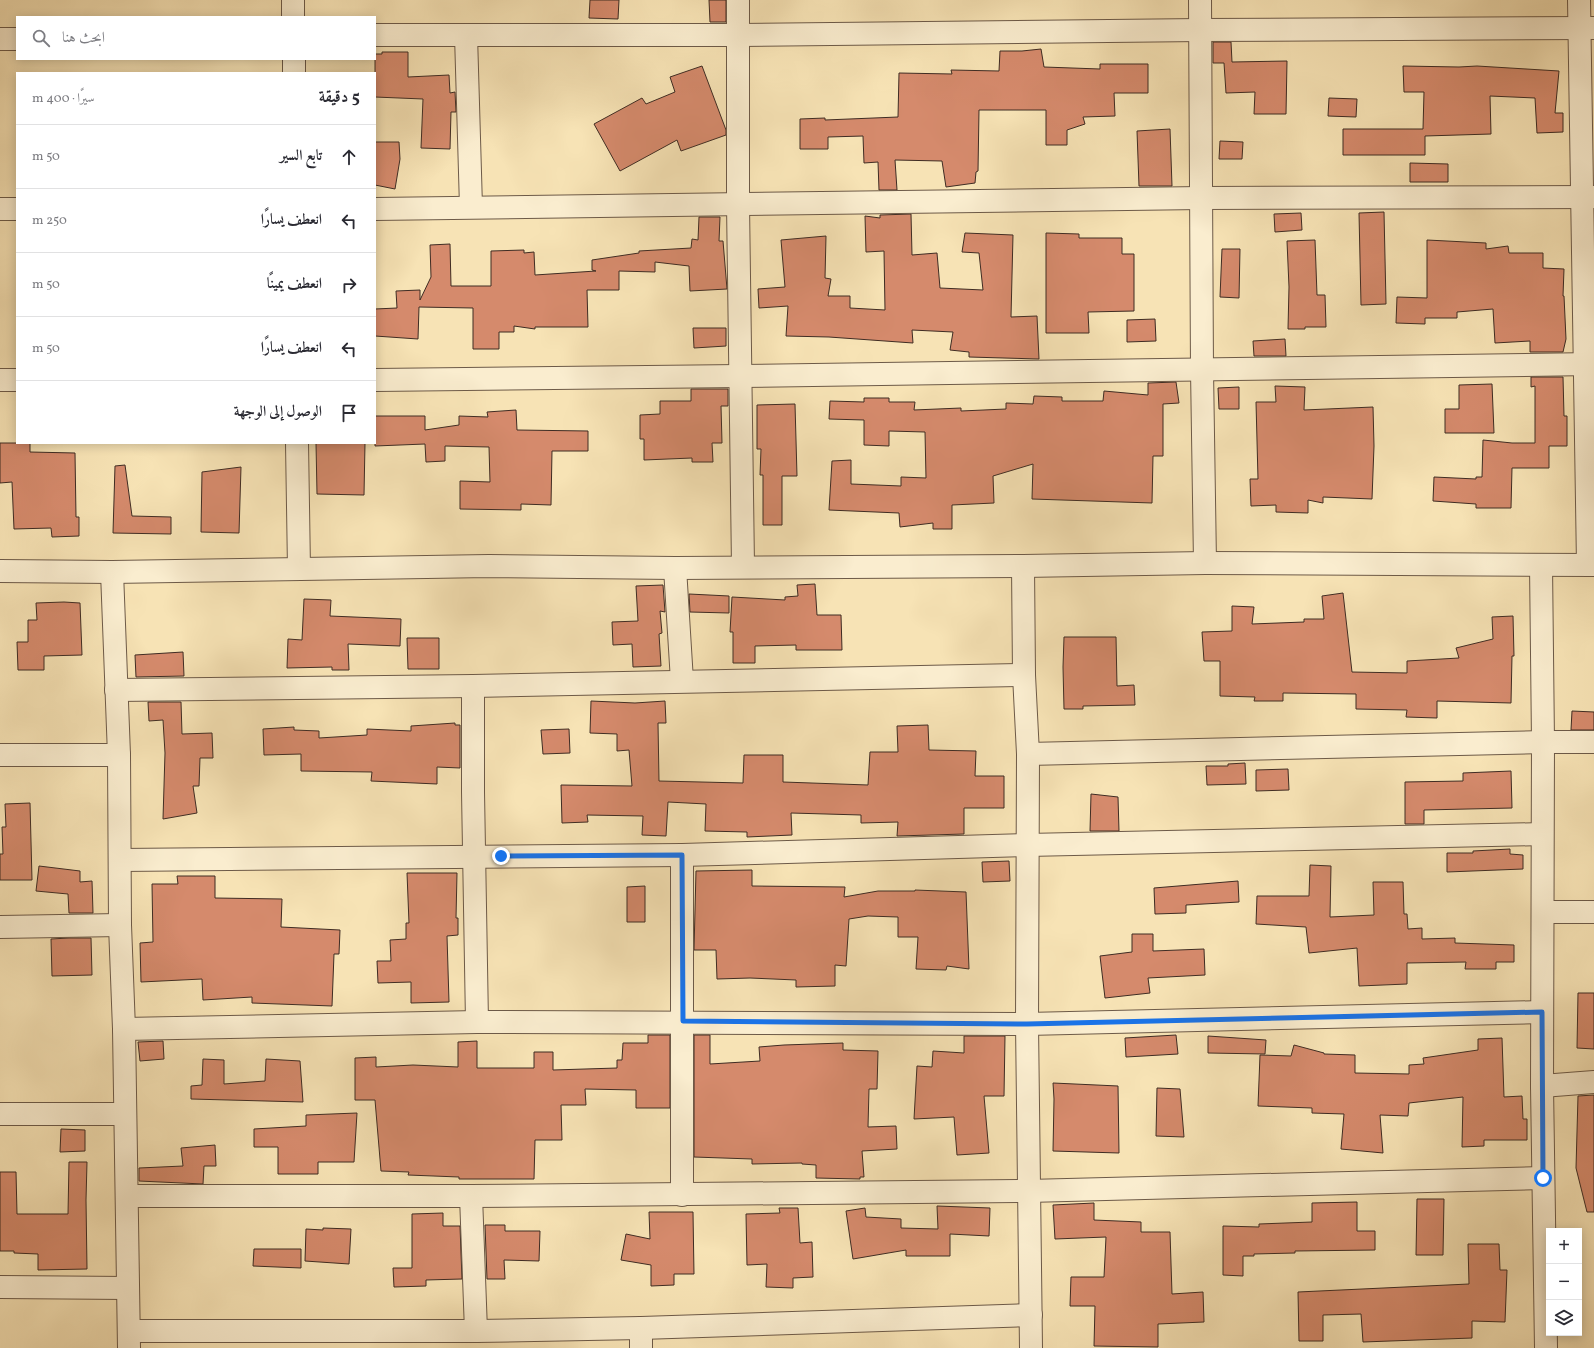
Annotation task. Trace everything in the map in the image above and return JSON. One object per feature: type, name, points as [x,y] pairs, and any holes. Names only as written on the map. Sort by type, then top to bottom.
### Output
[{"type":"street","points":[[293,0],[294,16]]},
{"type":"street","points":[[738,0],[738,204],[743,566]]},
{"type":"street","points":[[1200,0],[1202,370],[1205,563]]},
{"type":"street","points":[[0,571],[112,572],[489,566],[675,568],[743,566],[1023,566],[1205,563],[1591,565],[1586,28],[1579,0]]},
{"type":"street","points":[[376,35],[739,35],[1586,28]]},
{"type":"street","points":[[466,35],[471,208]]},
{"type":"street","points":[[0,39],[16,39]]},
{"type":"street","points":[[294,60],[294,72]]},
{"type":"street","points":[[376,208],[1201,198],[1588,197]]},
{"type":"street","points":[[0,209],[16,209]]},
{"type":"street","points":[[376,380],[1589,364]]},
{"type":"street","points":[[0,380],[16,380]]},
{"type":"street","points":[[297,444],[299,569]]},
{"type":"street","points":[[1541,565],[1543,742],[1542,1086],[1546,1348]]},
{"type":"street","points":[[1023,566],[1024,675],[1028,754],[1027,1024],[1031,1348]]},
{"type":"street","points":[[675,568],[682,681]]},
{"type":"street","points":[[112,572],[119,755],[120,925],[124,1029],[129,1340],[476,1331],[641,1338],[1031,1315]]},
{"type":"street","points":[[116,690],[473,686],[1024,675]]},
{"type":"street","points":[[473,686],[477,1022]]},
{"type":"street","points":[[1028,754],[1594,742]]},
{"type":"street","points":[[0,755],[119,755]]},
{"type":"street","points":[[120,860],[682,855],[1027,845],[1542,834]]},
{"type":"street","points":[[682,855],[682,1195]]},
{"type":"street","points":[[1543,912],[1594,912]]},
{"type":"street","points":[[0,927],[120,925]]},
{"type":"street","points":[[124,1029],[477,1022],[683,1021],[1027,1024],[1542,1012]]},
{"type":"street","points":[[1542,1086],[1594,1082]]},
{"type":"street","points":[[0,1114],[125,1114]]},
{"type":"street","points":[[127,1196],[471,1196],[1028,1192],[1543,1178]]},
{"type":"street","points":[[471,1196],[476,1331]]},
{"type":"street","points":[[0,1287],[128,1288]]},
{"type":"building","points":[[590,0],[619,0],[618,19],[589,18]]},
{"type":"building","points":[[709,0],[726,0],[726,22],[710,22]]},
{"type":"building","points":[[1213,42],[1231,42],[1232,62],[1287,61],[1286,114],[1254,114],[1255,92],[1226,93],[1224,63],[1213,63]]},
{"type":"building","points":[[1041,49],[1044,67],[1100,69],[1100,64],[1148,64],[1148,93],[1114,93],[1115,116],[1083,117],[1085,124],[1067,130],[1067,145],[1046,145],[1046,110],[979,110],[978,171],[976,172],[975,183],[946,187],[942,161],[895,160],[897,190],[879,190],[878,162],[864,163],[863,136],[828,137],[828,149],[800,149],[800,119],[825,118],[825,120],[898,117],[899,73],[952,74],[951,70],[999,71],[1000,51]]},
{"type":"building","points":[[382,52],[408,52],[408,77],[449,75],[450,93],[455,92],[456,112],[451,112],[450,149],[421,148],[423,99],[376,97],[375,60],[376,54],[382,54]]},
{"type":"building","points":[[702,66],[726,130],[726,135],[681,151],[677,140],[620,171],[594,124],[642,98],[646,104],[675,92],[670,77]]},
{"type":"building","points":[[1403,66],[1477,66],[1559,71],[1555,113],[1563,113],[1563,132],[1537,133],[1535,98],[1490,96],[1491,134],[1425,136],[1425,155],[1343,155],[1343,129],[1423,129],[1424,92],[1404,92]]},
{"type":"building","points":[[1329,98],[1357,99],[1356,117],[1328,116]]},
{"type":"building","points":[[1170,129],[1172,186],[1139,186],[1137,131]]},
{"type":"building","points":[[1220,141],[1243,142],[1242,159],[1219,159]]},
{"type":"building","points":[[376,142],[399,142],[400,159],[395,189],[376,185]]},
{"type":"building","points":[[1410,163],[1448,164],[1448,182],[1410,182]]},
{"type":"building","points":[[1384,212],[1386,304],[1361,305],[1359,213]]},
{"type":"building","points":[[1301,213],[1302,230],[1275,232],[1274,214]]},
{"type":"building","points":[[911,214],[912,255],[937,253],[940,288],[983,290],[979,253],[962,252],[965,233],[1013,235],[1011,317],[1037,316],[1039,359],[969,357],[969,352],[950,350],[953,332],[912,330],[913,343],[829,337],[786,336],[788,306],[759,308],[758,289],[785,287],[781,240],[826,236],[825,278],[831,279],[828,296],[850,296],[850,308],[885,310],[884,251],[866,252],[865,216],[880,218],[880,215]]},
{"type":"building","points":[[699,217],[720,217],[719,241],[723,241],[727,289],[690,291],[689,266],[655,262],[655,272],[619,271],[619,290],[587,290],[588,327],[535,327],[535,329],[514,326],[514,332],[499,332],[499,349],[473,349],[473,308],[419,307],[418,339],[376,336],[376,309],[397,308],[396,291],[420,290],[420,300],[431,277],[430,245],[450,244],[451,286],[491,286],[491,251],[524,250],[524,253],[534,252],[535,275],[596,271],[592,270],[592,260],[639,253],[639,251],[691,248],[692,239],[698,240]]},
{"type":"building","points":[[1046,233],[1079,234],[1079,238],[1122,238],[1122,254],[1134,254],[1134,311],[1088,312],[1089,333],[1046,333]]},
{"type":"building","points":[[1315,240],[1317,295],[1325,295],[1326,327],[1288,329],[1289,287],[1287,241]]},
{"type":"building","points":[[1427,240],[1486,243],[1486,249],[1508,246],[1509,253],[1543,253],[1543,268],[1564,269],[1563,296],[1566,339],[1563,352],[1530,352],[1530,341],[1495,343],[1493,309],[1457,312],[1457,318],[1425,318],[1425,324],[1396,323],[1397,297],[1427,298]]},
{"type":"building","points":[[1222,249],[1240,249],[1239,298],[1220,297]]},
{"type":"building","points":[[1155,319],[1156,341],[1127,342],[1127,320]]},
{"type":"building","points":[[693,328],[726,328],[726,346],[694,348]]},
{"type":"building","points":[[1285,339],[1286,356],[1254,356],[1253,341]]},
{"type":"building","points":[[1531,377],[1563,377],[1564,416],[1567,416],[1567,446],[1549,446],[1549,468],[1512,468],[1511,508],[1476,508],[1476,504],[1433,501],[1434,477],[1476,479],[1476,477],[1482,477],[1483,440],[1512,443],[1535,443],[1535,386],[1531,387]]},
{"type":"building","points":[[1176,382],[1179,403],[1163,404],[1163,456],[1153,456],[1152,503],[1032,499],[1033,464],[993,476],[994,503],[952,505],[952,529],[933,529],[933,523],[900,527],[899,513],[829,510],[832,461],[851,460],[851,484],[901,486],[901,477],[926,478],[925,432],[889,431],[889,446],[864,445],[864,420],[829,419],[830,401],[864,402],[864,398],[889,398],[889,402],[915,402],[914,410],[961,408],[961,411],[1006,409],[1006,403],[1033,404],[1034,396],[1062,397],[1062,401],[1103,401],[1104,391],[1148,395],[1148,383]]},
{"type":"building","points":[[1492,384],[1494,433],[1445,433],[1445,409],[1459,409],[1459,385]]},
{"type":"building","points":[[1275,386],[1305,387],[1304,410],[1373,407],[1374,446],[1372,499],[1323,497],[1323,503],[1308,500],[1308,513],[1276,512],[1276,505],[1251,506],[1250,479],[1258,479],[1256,402],[1276,402]]},
{"type":"building","points":[[1239,387],[1239,409],[1219,409],[1218,388]]},
{"type":"building","points":[[691,389],[728,389],[728,406],[721,406],[722,443],[712,443],[713,462],[692,462],[692,458],[644,460],[644,439],[640,439],[640,415],[660,414],[660,401],[691,401]]},
{"type":"building","points":[[795,404],[797,476],[782,476],[782,525],[763,525],[763,475],[760,475],[761,449],[757,449],[757,405]]},
{"type":"building","points":[[516,410],[517,430],[588,431],[588,451],[552,451],[551,505],[521,504],[521,510],[460,509],[460,481],[490,482],[489,447],[445,446],[445,461],[426,462],[425,444],[375,446],[376,416],[425,416],[425,430],[459,425],[459,416],[488,417],[487,412]]},
{"type":"building","points":[[0,443],[30,444],[30,452],[75,453],[76,517],[79,517],[79,536],[52,537],[51,528],[14,529],[12,482],[0,483]]},
{"type":"building","points":[[316,444],[365,444],[364,495],[317,494]]},
{"type":"building","points":[[125,465],[132,516],[171,517],[171,534],[113,533],[115,466]]},
{"type":"building","points":[[241,467],[239,533],[201,532],[202,472]]},
{"type":"building","points":[[815,584],[817,615],[841,615],[842,650],[796,650],[796,645],[755,646],[755,663],[733,663],[733,632],[730,632],[732,597],[785,600],[785,597],[798,596],[797,585]]},
{"type":"building","points":[[663,585],[665,612],[660,611],[662,633],[659,634],[661,666],[633,667],[632,644],[613,645],[612,622],[638,621],[636,586]]},
{"type":"building","points":[[1343,593],[1352,672],[1407,673],[1407,661],[1459,658],[1456,648],[1493,639],[1492,617],[1513,616],[1514,656],[1512,656],[1511,703],[1437,701],[1437,718],[1406,717],[1407,710],[1356,709],[1356,694],[1283,693],[1283,701],[1254,701],[1255,697],[1220,696],[1220,661],[1204,661],[1202,632],[1232,631],[1232,606],[1254,607],[1252,624],[1304,622],[1304,619],[1324,619],[1322,596]]},
{"type":"building","points":[[689,594],[729,596],[729,613],[690,612]]},
{"type":"building","points":[[304,599],[331,600],[330,616],[401,619],[400,646],[348,644],[349,670],[332,670],[332,667],[287,668],[288,639],[302,640]]},
{"type":"building","points":[[36,603],[80,603],[82,655],[44,656],[44,670],[18,670],[17,642],[28,642],[28,620],[37,620]]},
{"type":"building","points":[[1064,637],[1116,637],[1117,686],[1134,685],[1135,705],[1083,706],[1083,709],[1064,709]]},
{"type":"building","points":[[407,638],[439,638],[439,669],[408,669]]},
{"type":"building","points":[[183,652],[184,676],[136,677],[135,655]]},
{"type":"building","points":[[591,701],[635,703],[665,701],[666,723],[658,723],[659,781],[743,783],[744,755],[783,755],[783,782],[868,785],[870,752],[898,752],[897,726],[928,725],[929,750],[976,751],[975,776],[1004,776],[1004,808],[964,808],[964,834],[897,836],[898,822],[861,823],[861,815],[791,813],[792,835],[747,837],[747,832],[705,831],[706,804],[668,802],[666,836],[642,835],[643,816],[587,815],[588,822],[562,823],[561,785],[632,786],[629,750],[617,751],[617,734],[590,733]]},
{"type":"building","points":[[148,702],[181,702],[182,734],[212,733],[213,758],[200,758],[199,786],[193,786],[197,813],[163,819],[165,753],[163,720],[149,721]]},
{"type":"building","points":[[1572,711],[1594,712],[1594,730],[1571,730]]},
{"type":"building","points":[[455,723],[455,725],[460,725],[460,768],[437,767],[437,784],[371,781],[372,772],[301,771],[301,754],[264,755],[263,729],[294,727],[294,730],[319,731],[319,738],[367,735],[367,729],[411,731],[411,726]]},
{"type":"building","points":[[569,729],[570,753],[543,754],[541,730]]},
{"type":"building","points":[[1245,763],[1246,784],[1207,785],[1206,766],[1228,766],[1228,764]]},
{"type":"building","points":[[1288,769],[1289,790],[1256,791],[1256,770]]},
{"type":"building","points":[[1511,771],[1512,808],[1424,810],[1424,824],[1405,824],[1405,782],[1463,781],[1463,773]]},
{"type":"building","points":[[1091,794],[1118,797],[1119,831],[1090,831]]},
{"type":"building","points":[[30,803],[32,880],[0,880],[0,854],[3,854],[2,827],[6,827],[5,804]]},
{"type":"building","points":[[1510,849],[1510,854],[1523,855],[1523,869],[1447,872],[1447,853],[1473,853],[1473,851]]},
{"type":"building","points":[[1009,861],[1010,881],[983,882],[982,862]]},
{"type":"building","points":[[1310,865],[1331,866],[1330,917],[1374,915],[1373,882],[1403,882],[1404,914],[1407,914],[1408,929],[1422,928],[1422,939],[1455,938],[1455,943],[1514,945],[1514,962],[1496,962],[1496,969],[1465,969],[1466,962],[1407,963],[1407,984],[1359,986],[1357,948],[1309,953],[1306,927],[1256,924],[1257,896],[1309,896]]},
{"type":"building","points":[[39,866],[80,871],[80,882],[92,881],[93,913],[69,913],[68,894],[36,891]]},
{"type":"building","points":[[752,870],[752,886],[845,887],[844,897],[878,891],[915,890],[966,892],[969,969],[947,966],[946,970],[916,969],[918,937],[898,937],[898,917],[868,916],[849,919],[846,966],[835,965],[835,986],[796,987],[796,980],[750,978],[717,979],[716,950],[694,950],[696,871]]},
{"type":"building","points":[[407,873],[457,873],[456,918],[458,918],[458,935],[447,936],[449,1002],[411,1003],[411,982],[378,983],[377,961],[391,961],[390,940],[406,939],[406,923],[409,923]]},
{"type":"building","points":[[177,876],[215,876],[215,898],[282,899],[281,927],[340,930],[339,954],[334,954],[332,1006],[252,1003],[252,997],[203,1000],[202,979],[141,982],[140,943],[153,942],[152,884],[178,884]]},
{"type":"building","points":[[1238,881],[1239,902],[1186,905],[1186,913],[1155,914],[1154,888]]},
{"type":"building","points":[[645,886],[645,922],[627,922],[627,887]]},
{"type":"building","points":[[1132,934],[1153,934],[1153,951],[1204,949],[1205,975],[1148,978],[1150,993],[1105,998],[1100,956],[1132,952]]},
{"type":"building","points":[[91,938],[92,975],[52,976],[51,939]]},
{"type":"building","points":[[1578,993],[1594,993],[1594,1049],[1577,1048]]},
{"type":"building","points":[[648,1035],[670,1035],[670,1108],[636,1108],[636,1090],[585,1089],[586,1105],[561,1105],[562,1140],[535,1140],[534,1179],[459,1179],[459,1177],[408,1175],[409,1172],[381,1171],[375,1100],[355,1100],[355,1058],[376,1057],[376,1067],[413,1065],[458,1067],[458,1042],[477,1041],[477,1068],[534,1068],[534,1052],[553,1052],[553,1070],[617,1068],[617,1060],[622,1060],[623,1043],[648,1043]]},
{"type":"building","points":[[694,1035],[710,1035],[710,1064],[760,1061],[759,1047],[784,1045],[843,1043],[843,1050],[878,1051],[877,1089],[869,1089],[868,1127],[896,1126],[897,1149],[862,1151],[864,1177],[860,1177],[860,1179],[816,1178],[816,1165],[802,1163],[752,1164],[752,1159],[694,1157]]},
{"type":"building","points":[[1176,1035],[1178,1054],[1126,1057],[1125,1038]]},
{"type":"building","points":[[964,1036],[1005,1036],[1004,1096],[984,1096],[989,1153],[957,1155],[954,1117],[914,1119],[917,1066],[932,1067],[933,1051],[964,1053]]},
{"type":"building","points":[[1208,1036],[1266,1040],[1265,1054],[1208,1053]]},
{"type":"building","points":[[1502,1038],[1504,1097],[1522,1096],[1523,1119],[1527,1119],[1527,1140],[1484,1140],[1484,1146],[1462,1147],[1463,1097],[1409,1103],[1408,1116],[1380,1115],[1383,1153],[1341,1149],[1344,1114],[1312,1113],[1312,1108],[1258,1106],[1260,1055],[1291,1056],[1294,1045],[1324,1054],[1355,1055],[1355,1073],[1409,1074],[1409,1065],[1424,1064],[1423,1058],[1478,1050],[1478,1039]]},
{"type":"building","points":[[163,1041],[164,1059],[140,1061],[138,1042]]},
{"type":"building","points":[[203,1059],[224,1060],[224,1084],[265,1081],[266,1059],[300,1061],[303,1102],[191,1099],[191,1086],[202,1085]]},
{"type":"building","points":[[1053,1083],[1118,1086],[1119,1153],[1053,1151]]},
{"type":"building","points":[[1157,1088],[1180,1089],[1184,1137],[1156,1136]]},
{"type":"building","points":[[1594,1095],[1594,1212],[1587,1212],[1576,1168],[1578,1096]]},
{"type":"building","points":[[357,1113],[354,1162],[318,1162],[318,1174],[278,1174],[278,1147],[254,1147],[254,1129],[306,1126],[306,1115]]},
{"type":"building","points":[[61,1129],[85,1130],[85,1151],[60,1152]]},
{"type":"building","points":[[215,1145],[216,1166],[204,1166],[203,1184],[139,1181],[139,1168],[183,1166],[181,1148]]},
{"type":"building","points":[[69,1162],[87,1162],[87,1269],[38,1270],[38,1254],[0,1251],[0,1172],[16,1172],[17,1214],[68,1214]]},
{"type":"building","points":[[1417,1199],[1444,1199],[1443,1255],[1416,1255]]},
{"type":"building","points":[[1357,1202],[1357,1231],[1375,1231],[1375,1250],[1295,1251],[1295,1253],[1254,1254],[1254,1256],[1243,1256],[1243,1276],[1223,1275],[1223,1226],[1259,1227],[1259,1224],[1312,1222],[1312,1203]]},
{"type":"building","points":[[1094,1203],[1094,1220],[1141,1222],[1141,1232],[1170,1232],[1172,1294],[1203,1292],[1204,1322],[1158,1324],[1158,1347],[1094,1346],[1095,1306],[1070,1306],[1071,1277],[1104,1277],[1106,1237],[1055,1239],[1053,1205]]},
{"type":"building","points":[[937,1206],[990,1208],[989,1236],[950,1234],[950,1256],[906,1256],[906,1250],[853,1259],[846,1211],[865,1208],[866,1217],[901,1219],[901,1228],[938,1229]]},
{"type":"building","points":[[779,1208],[798,1208],[800,1243],[812,1242],[813,1277],[793,1278],[793,1288],[766,1287],[767,1264],[747,1265],[746,1214],[780,1213]]},
{"type":"building","points":[[649,1212],[693,1212],[694,1274],[674,1274],[674,1285],[651,1286],[651,1265],[621,1260],[626,1234],[650,1239]]},
{"type":"building","points":[[443,1213],[443,1226],[460,1226],[462,1279],[426,1280],[426,1286],[394,1287],[393,1268],[412,1268],[412,1214]]},
{"type":"building","points":[[485,1225],[505,1225],[505,1231],[540,1231],[539,1261],[504,1260],[505,1279],[487,1279]]},
{"type":"building","points":[[323,1228],[351,1229],[349,1264],[305,1261],[306,1229],[323,1230]]},
{"type":"building","points":[[1468,1244],[1499,1244],[1500,1270],[1507,1270],[1505,1322],[1472,1321],[1472,1338],[1363,1342],[1361,1314],[1323,1315],[1323,1341],[1299,1341],[1298,1292],[1469,1284]]},
{"type":"building","points":[[254,1249],[301,1249],[301,1268],[253,1266]]},
{"type":"route","points":[[501,856],[682,855],[683,1021],[1027,1024],[1542,1012],[1543,1178]]}]
